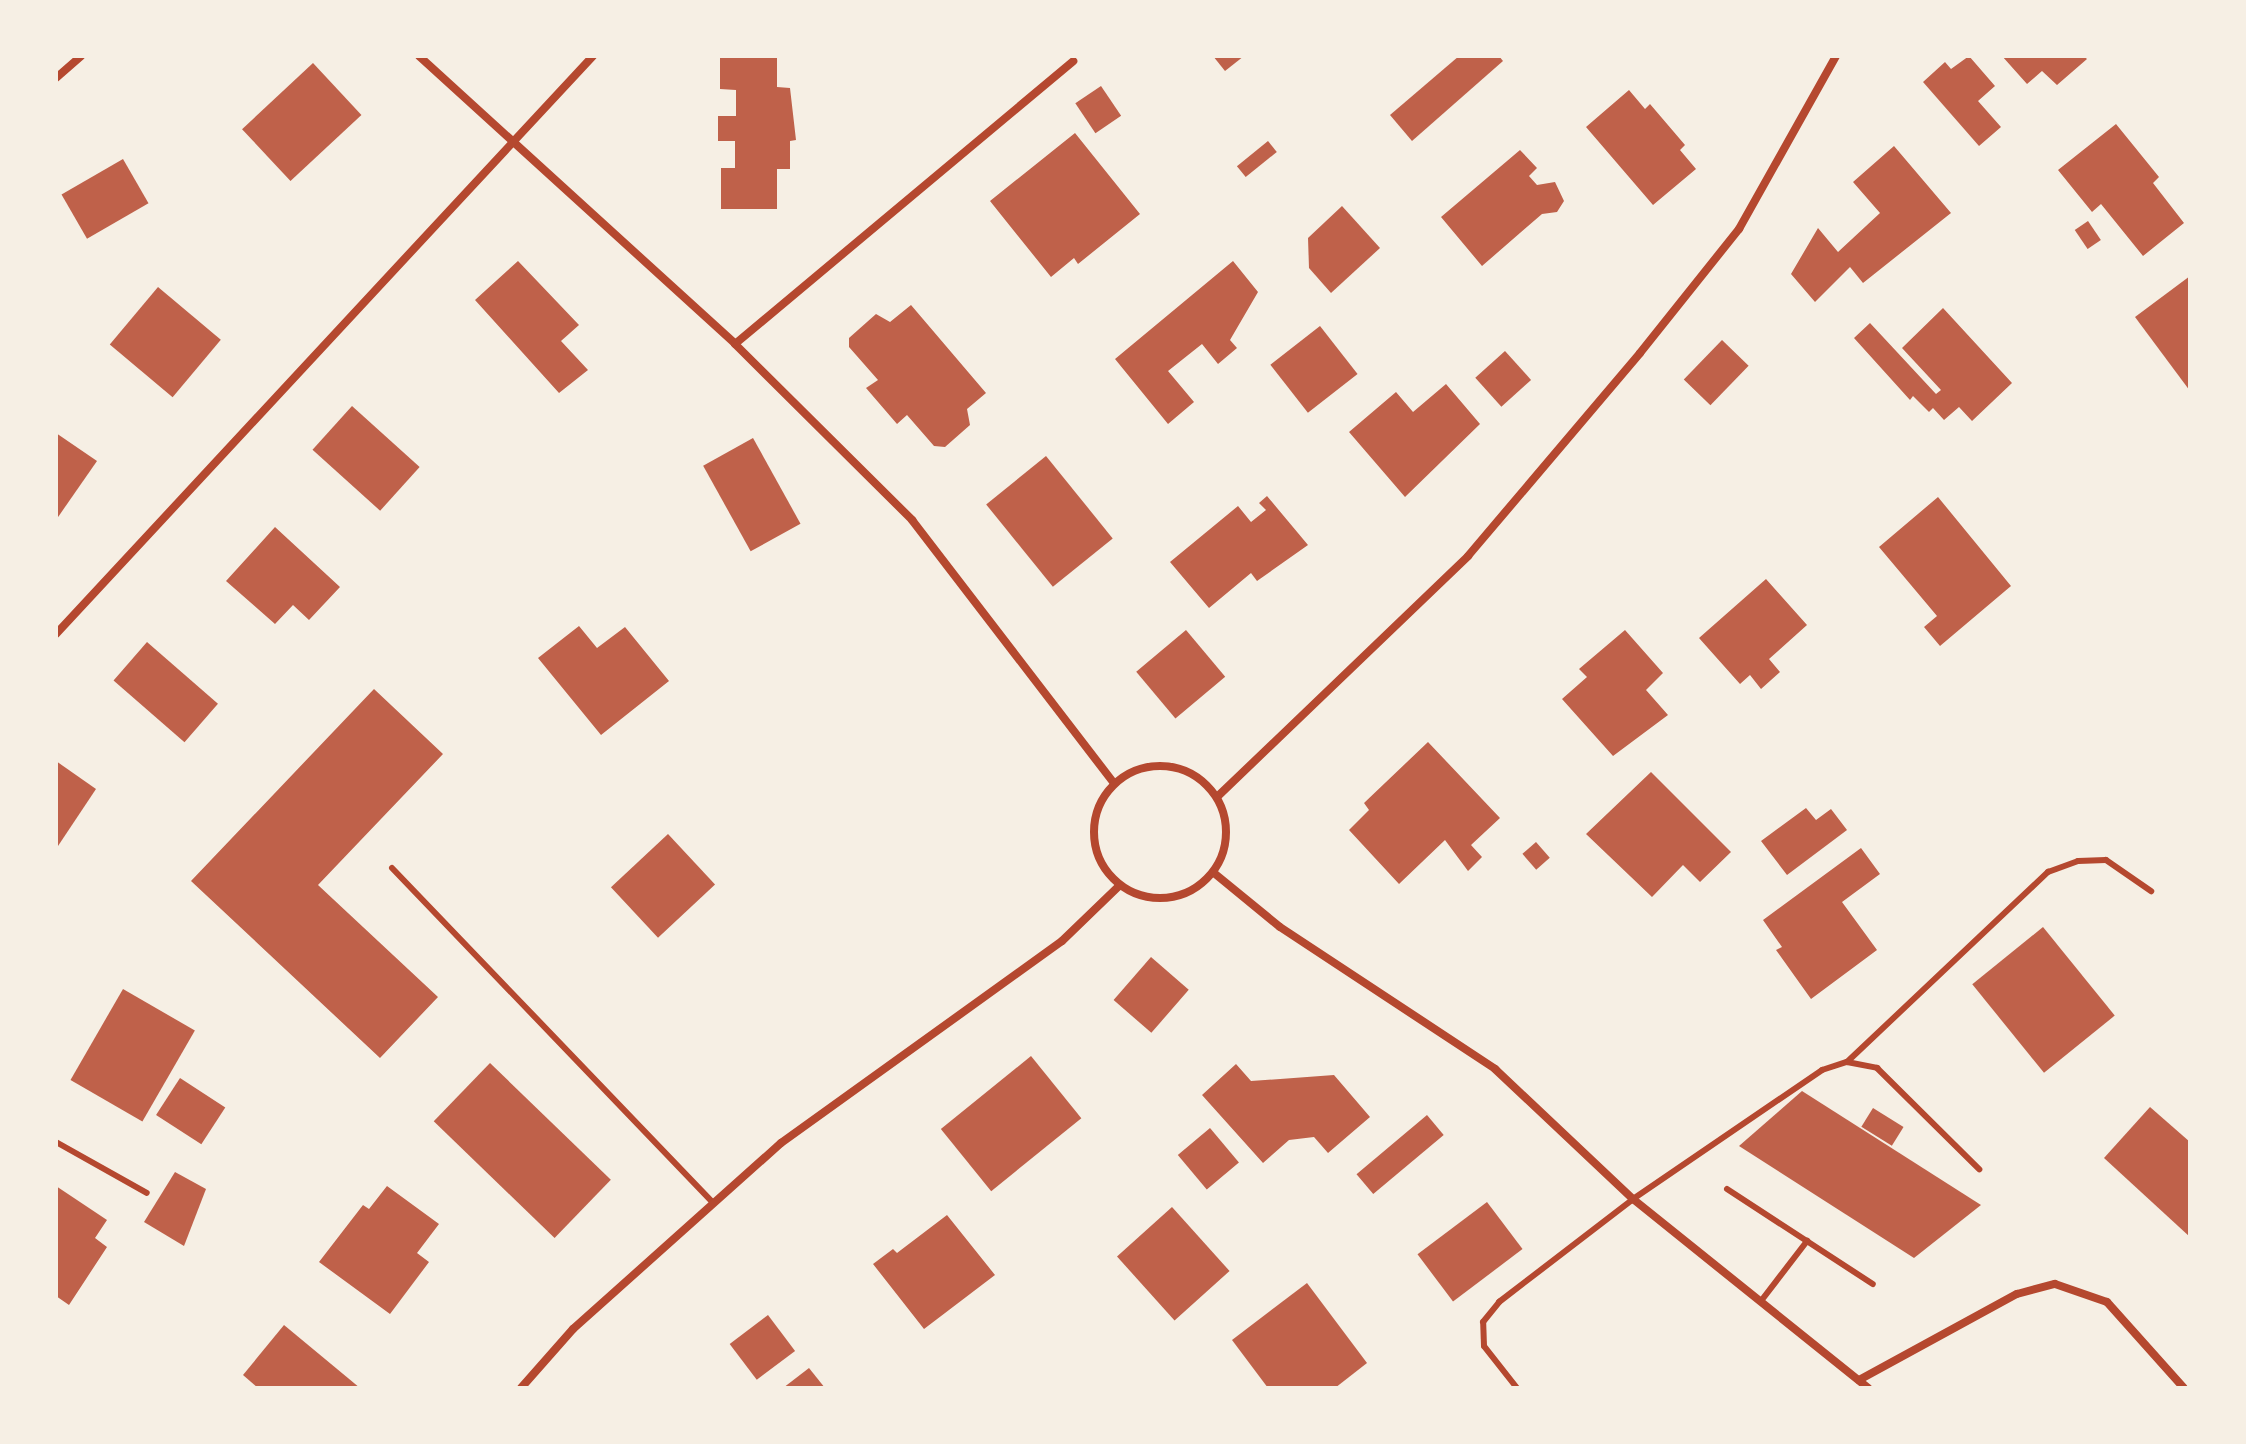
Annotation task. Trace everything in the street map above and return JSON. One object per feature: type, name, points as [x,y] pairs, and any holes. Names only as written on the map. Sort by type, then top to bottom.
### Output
[{"type":"street","points":[[56,78],[81,56]]},
{"type":"street","points":[[419,56],[735,344],[912,520],[1114,783]]},
{"type":"street","points":[[56,634],[593,56]]},
{"type":"street","points":[[1217,797],[1468,556],[1640,353],[1739,229],[1836,56]]},
{"type":"street","points":[[735,344],[1073,61]]},
{"type":"street","points":[[1168,766],[1196,776],[1217,797],[1227,835],[1214,873],[1194,890],[1169,898],[1143,897],[1119,886],[1100,864],[1092,836],[1097,807],[1114,783],[1140,768],[1168,766]]},
{"type":"street","points":[[1214,873],[1280,927],[1495,1069],[1633,1199],[1858,1378],[1865,1388]]},
{"type":"street","points":[[521,1388],[573,1329],[781,1143],[1062,941],[1119,886]]},
{"type":"street","points":[[1858,1378],[2017,1294],[2055,1284],[2107,1302],[2184,1388]]},
{"type":"lane","points":[[1517,1388],[1484,1346],[1483,1322],[1499,1302],[1633,1199],[1822,1070],[1847,1062],[2048,872],[2078,861],[2106,860],[2151,891]]},
{"type":"lane","points":[[392,868],[713,1203]]},
{"type":"lane","points":[[1847,1062],[1877,1068],[1979,1169]]},
{"type":"lane","points":[[56,1142],[147,1193]]},
{"type":"lane","points":[[1727,1189],[1873,1284]]},
{"type":"lane","points":[[1761,1301],[1807,1241]]},
{"type":"building","points":[[720,56],[777,56],[777,87],[790,88],[796,140],[790,141],[790,169],[777,169],[777,209],[721,209],[721,168],[735,168],[735,141],[718,141],[718,116],[736,116],[736,90],[720,89]]},
{"type":"building","points":[[1213,56],[1244,56],[1225,71]]},
{"type":"building","points":[[1459,56],[1499,56],[1503,61],[1412,141],[1390,115]]},
{"type":"building","points":[[1969,56],[1995,86],[1978,101],[2001,127],[1979,146],[1923,82],[1945,62],[1951,69]]},
{"type":"building","points":[[2002,56],[2084,56],[2087,59],[2057,85],[2042,71],[2027,84]]},
{"type":"building","points":[[313,63],[361,115],[290,181],[242,129]]},
{"type":"building","points":[[1101,86],[1121,116],[1095,133],[1075,103]]},
{"type":"building","points":[[1629,90],[1645,109],[1650,104],[1685,145],[1680,150],[1696,169],[1653,205],[1586,127]]},
{"type":"building","points":[[2116,124],[2159,177],[2153,183],[2184,223],[2143,256],[2101,204],[2092,212],[2058,170]]},
{"type":"building","points":[[1075,133],[1140,214],[1078,264],[1074,258],[1051,277],[990,201]]},
{"type":"building","points":[[1268,141],[1277,152],[1246,177],[1237,166]]},
{"type":"building","points":[[1894,146],[1951,213],[1863,283],[1850,267],[1815,302],[1791,274],[1818,228],[1838,252],[1880,213],[1853,182]]},
{"type":"building","points":[[1520,150],[1537,168],[1529,176],[1537,185],[1555,182],[1564,201],[1557,212],[1542,214],[1482,266],[1441,217]]},
{"type":"building","points":[[123,159],[148,203],[87,239],[62,194]]},
{"type":"building","points":[[1342,206],[1380,248],[1331,293],[1309,268],[1308,238]]},
{"type":"building","points":[[2088,221],[2101,240],[2088,249],[2075,230]]},
{"type":"building","points":[[518,261],[579,325],[561,341],[588,370],[559,393],[475,300]]},
{"type":"building","points":[[1233,261],[1258,292],[1230,340],[1237,348],[1218,364],[1202,344],[1168,371],[1194,402],[1168,424],[1115,359]]},
{"type":"building","points":[[2190,276],[2190,391],[2135,317]]},
{"type":"building","points":[[158,287],[221,340],[173,397],[110,344]]},
{"type":"building","points":[[911,305],[986,393],[967,409],[970,425],[945,447],[934,446],[907,415],[897,424],[866,388],[878,380],[849,347],[849,338],[876,314],[890,322]]},
{"type":"building","points":[[1943,308],[2012,383],[1972,421],[1959,407],[1944,420],[1933,408],[1929,412],[1913,396],[1910,400],[1854,338],[1870,323],[1936,394],[1941,390],[1902,348]]},
{"type":"building","points":[[1320,326],[1358,374],[1308,413],[1270,365]]},
{"type":"building","points":[[1722,340],[1749,366],[1710,405],[1684,380]]},
{"type":"building","points":[[1505,351],[1531,380],[1501,407],[1475,378]]},
{"type":"building","points":[[1446,384],[1480,424],[1405,497],[1349,432],[1396,392],[1413,412]]},
{"type":"building","points":[[352,406],[420,467],[380,511],[313,450]]},
{"type":"building","points":[[56,433],[97,461],[56,520]]},
{"type":"building","points":[[753,438],[801,524],[751,551],[703,466]]},
{"type":"building","points":[[1046,456],[1113,538],[1053,587],[986,504]]},
{"type":"building","points":[[1267,496],[1308,545],[1257,581],[1251,573],[1209,608],[1170,562],[1238,506],[1251,522],[1266,510],[1259,503]]},
{"type":"building","points":[[1938,497],[2011,586],[1940,646],[1924,627],[1937,616],[1879,547]]},
{"type":"building","points":[[275,527],[340,587],[309,620],[293,605],[275,624],[226,581]]},
{"type":"building","points":[[1766,579],[1807,625],[1769,659],[1780,672],[1761,689],[1750,675],[1740,684],[1699,638]]},
{"type":"building","points":[[579,626],[597,648],[625,627],[669,681],[601,735],[538,658]]},
{"type":"building","points":[[1186,630],[1225,677],[1175,719],[1136,672]]},
{"type":"building","points":[[1625,630],[1663,673],[1646,690],[1668,715],[1613,756],[1562,699],[1587,677],[1579,669]]},
{"type":"building","points":[[147,642],[218,704],[184,742],[114,680]]},
{"type":"building","points":[[374,689],[443,754],[318,885],[438,997],[380,1058],[191,881]]},
{"type":"building","points":[[1428,742],[1500,818],[1471,845],[1482,857],[1468,871],[1445,840],[1399,884],[1349,830],[1369,810],[1364,803]]},
{"type":"building","points":[[56,761],[96,789],[56,849]]},
{"type":"building","points":[[1651,772],[1731,852],[1700,882],[1683,865],[1652,897],[1586,834]]},
{"type":"building","points":[[1806,808],[1816,820],[1831,809],[1847,830],[1787,875],[1761,841]]},
{"type":"building","points":[[668,834],[715,884],[658,938],[611,887]]},
{"type":"building","points":[[1536,842],[1550,858],[1536,870],[1522,854]]},
{"type":"building","points":[[1861,848],[1880,874],[1842,902],[1877,950],[1811,999],[1776,950],[1782,947],[1763,920]]},
{"type":"building","points":[[2043,927],[2115,1016],[2044,1073],[1972,984]]},
{"type":"building","points":[[1151,957],[1189,990],[1151,1033],[1114,1000]]},
{"type":"building","points":[[123,989],[195,1030],[142,1121],[71,1080]]},
{"type":"building","points":[[1031,1056],[1081,1118],[991,1191],[941,1129]]},
{"type":"building","points":[[490,1063],[611,1180],[555,1238],[434,1121]]},
{"type":"building","points":[[1236,1064],[1251,1081],[1334,1075],[1370,1117],[1328,1153],[1314,1137],[1289,1140],[1263,1163],[1202,1095]]},
{"type":"building","points":[[180,1078],[225,1107],[201,1144],[156,1115]]},
{"type":"building","points":[[1802,1091],[1981,1205],[1914,1258],[1739,1146]]},
{"type":"building","points":[[2150,1107],[2190,1142],[2190,1237],[2104,1158]]},
{"type":"building","points":[[1873,1108],[1904,1127],[1892,1146],[1861,1127]]},
{"type":"building","points":[[1427,1115],[1444,1135],[1373,1194],[1357,1174]]},
{"type":"building","points":[[1210,1128],[1239,1162],[1207,1189],[1178,1155]]},
{"type":"building","points":[[175,1172],[206,1189],[184,1246],[144,1222]]},
{"type":"building","points":[[56,1186],[107,1220],[95,1238],[107,1247],[69,1305],[56,1296]]},
{"type":"building","points":[[387,1186],[439,1224],[417,1253],[429,1262],[390,1314],[319,1262],[363,1205],[369,1209]]},
{"type":"building","points":[[1487,1202],[1523,1249],[1453,1301],[1418,1254]]},
{"type":"building","points":[[1172,1207],[1230,1271],[1175,1320],[1117,1257]]},
{"type":"building","points":[[947,1215],[995,1275],[924,1329],[873,1264],[893,1249],[897,1253]]},
{"type":"building","points":[[1307,1283],[1367,1363],[1335,1388],[1268,1388],[1232,1340]]},
{"type":"building","points":[[768,1315],[795,1351],[757,1380],[730,1344]]},
{"type":"building","points":[[284,1325],[360,1388],[258,1388],[243,1375]]},
{"type":"building","points":[[809,1368],[825,1388],[783,1388]]}]
